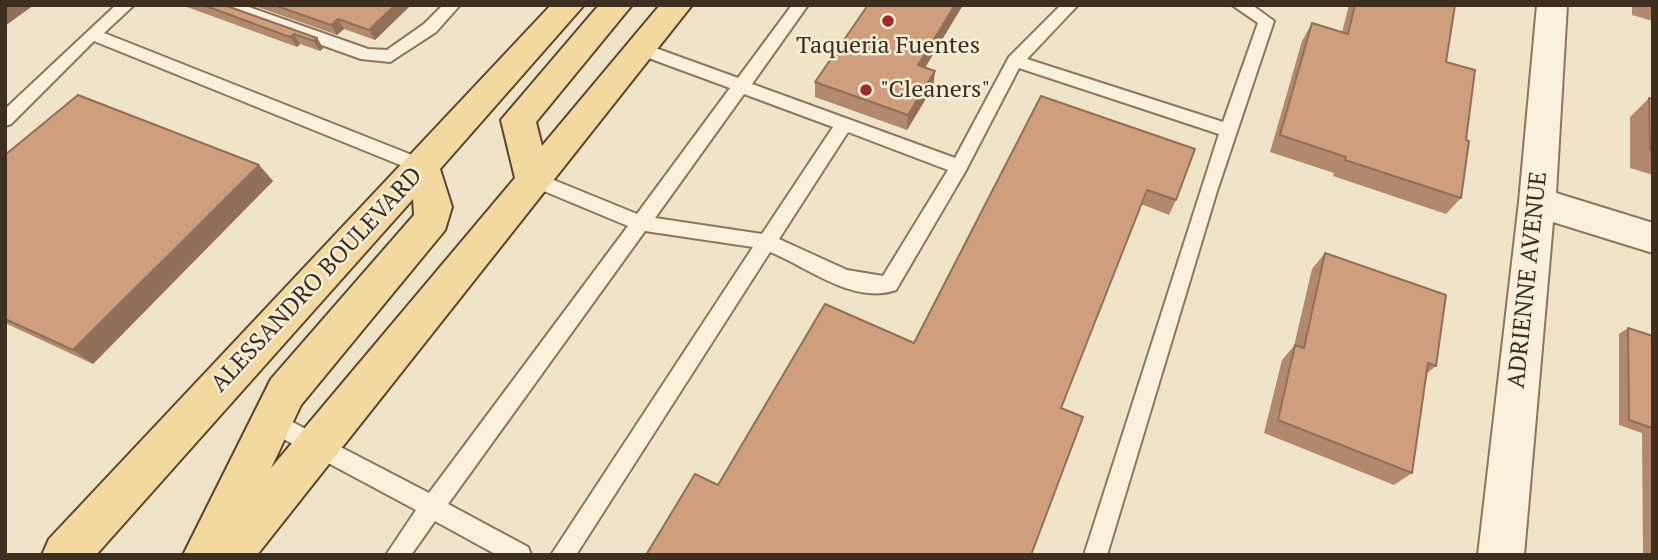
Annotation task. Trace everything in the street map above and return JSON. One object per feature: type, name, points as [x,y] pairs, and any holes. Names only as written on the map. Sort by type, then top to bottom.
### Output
[{"type":"main road","name":"ALESSANDRO BOULEVARD","points":[[65,555],[569,5]]},
{"type":"main road","points":[[533,179],[518,120],[617,5]]},
{"type":"main road","points":[[228,555],[677,5]]},
{"type":"main road","points":[[206,555],[270,421],[299,375],[432,219],[434,206],[421,166]]},
{"type":"street","name":"ADRIENNE AVENUE","points":[[1501,555],[1536,202],[1552,5]]},
{"type":"street","points":[[1536,202],[1653,238]]},
{"type":"lane","points":[[5,120],[92,34],[126,5]]},
{"type":"lane","points":[[226,5],[367,55],[390,55],[430,28],[452,5]]},
{"type":"lane","points":[[397,555],[800,5]]},
{"type":"lane","points":[[533,179],[641,223],[765,243],[851,280],[876,286],[889,284],[960,167],[1015,61],[1070,5]]},
{"type":"lane","points":[[1095,555],[1266,21],[1240,5]]},
{"type":"lane","points":[[92,34],[421,166]]},
{"type":"lane","points":[[640,49],[960,167]]},
{"type":"lane","points":[[1015,61],[1229,131]]},
{"type":"lane","points":[[562,555],[844,124]]},
{"type":"lane","points":[[270,421],[520,555]]},
{"type":"building","points":[[203,5],[224,5],[317,38],[314,41],[294,34],[290,37]]},
{"type":"building","points":[[274,5],[395,5],[369,30],[338,19],[331,25]]},
{"type":"building","points":[[868,5],[955,5],[918,65],[935,71],[908,115],[815,82]]},
{"type":"building","points":[[1355,5],[1455,5],[1446,62],[1475,70],[1461,198],[1345,160],[1346,157],[1280,135],[1312,23],[1348,34]]},
{"type":"building","points":[[78,95],[259,165],[73,350],[5,319],[5,155]]},
{"type":"building","points":[[1041,96],[1195,149],[1176,200],[1147,190],[1061,408],[1083,417],[1031,555],[646,555],[695,474],[718,485],[825,304],[914,343]]},
{"type":"building","points":[[1649,98],[1653,99],[1653,151],[1650,150]]},
{"type":"building","points":[[1325,253],[1446,295],[1436,366],[1428,363],[1412,473],[1278,420],[1295,345],[1304,348]]},
{"type":"building","points":[[1628,328],[1653,336],[1653,525],[1652,428],[1629,420]]},
{"type":"place","name":"Taqueria Fuentes","points":[[888,21]]},
{"type":"place","name":"\"Cleaners\"","points":[[866,90]]}]
